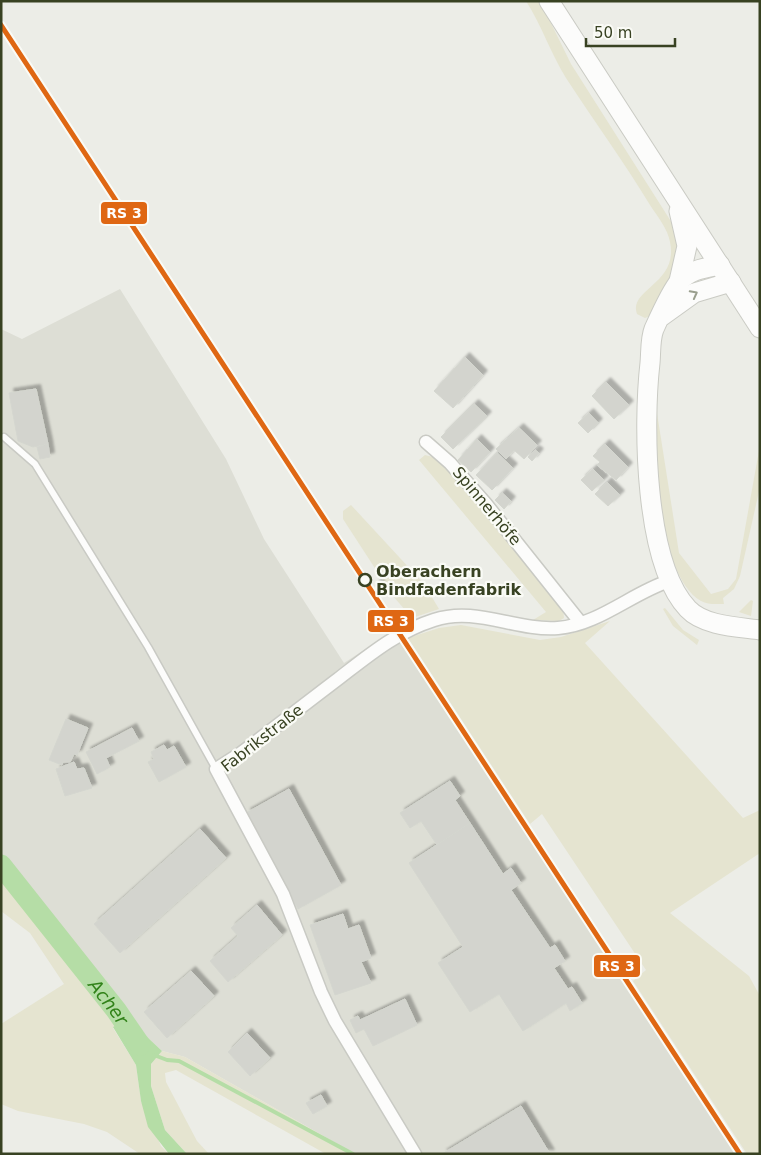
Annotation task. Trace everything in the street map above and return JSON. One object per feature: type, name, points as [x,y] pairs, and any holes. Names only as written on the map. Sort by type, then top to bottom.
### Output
[{"type":"main road","points":[[549,1],[760,328]]},
{"type":"main road","points":[[677,200],[687,246],[680,281]]},
{"type":"main road","points":[[720,265],[692,272],[680,281],[671,292],[662,316],[653,330],[648,383],[647,472],[653,514],[669,581],[690,611],[706,620],[760,630]]},
{"type":"main road","points":[[662,316],[694,293],[731,282]]},
{"type":"street","name":"Spinnerhöfe","points":[[426,442],[450,463],[486,504],[549,580],[580,622]]},
{"type":"street","name":"Fabrikstraße","points":[[415,1154],[335,1021],[321,992],[283,894],[216,770],[249,747],[384,643],[412,628],[452,615],[476,616],[533,626],[558,628],[611,610],[648,589],[669,581]]},
{"type":"lane","points":[[4,437],[35,464],[148,646],[216,770]]},
{"type":"shaded area","points":[[526,1],[538,1],[571,64],[672,223],[678,237],[680,260],[650,316],[645,318],[637,314],[636,305],[646,291],[661,277],[667,267],[671,256],[669,237],[630,173],[566,78]]},
{"type":"shaded area","points":[[120,289],[226,459],[264,539],[344,663],[393,631],[736,1154],[355,1154],[185,1057],[162,1051],[128,1019],[74,941],[33,896],[1,855],[1,329],[22,339]]},
{"type":"shaded area","points":[[654,394],[679,553],[711,594],[728,589],[736,579],[760,445],[760,487],[740,576],[734,589],[723,598],[724,604],[712,604],[701,601],[691,593],[682,581],[675,566],[663,532],[655,486],[653,452]]},
{"type":"shaded area","points":[[425,455],[441,459],[563,607],[564,618],[559,621],[533,620],[546,612],[419,460]]},
{"type":"shaded area","points":[[351,505],[424,584],[439,609],[412,618],[393,596],[343,519],[343,511]]},
{"type":"shaded area","points":[[751,600],[753,601],[751,616],[739,612]]},
{"type":"shaded area","points":[[665,608],[683,630],[699,640],[697,645],[673,626],[663,609]]},
{"type":"shaded area","points":[[610,621],[585,643],[743,818],[760,810],[760,853],[670,913],[749,976],[760,996],[760,1154],[747,1154],[633,981],[646,970],[542,814],[530,824],[408,638],[439,628],[461,625],[540,640],[561,637]]},
{"type":"shaded area","points":[[1,855],[33,896],[74,941],[128,1019],[113,1028],[136,1065],[141,1101],[161,1146],[169,1154],[140,1154],[107,1132],[84,1124],[18,1111],[1,1104],[1,1024],[64,984],[30,933],[1,911]]},
{"type":"shaded area","points":[[128,1019],[162,1051],[151,1064],[151,1086],[165,1130],[187,1154],[169,1154],[148,1127],[141,1101],[136,1065],[113,1027]]},
{"type":"shaded area","points":[[162,1051],[185,1057],[355,1154],[326,1154],[176,1070],[165,1073],[166,1082],[197,1141],[209,1154],[187,1154],[165,1130],[151,1086],[151,1064]]},
{"type":"building","points":[[465,357],[483,375],[453,408],[434,391]]},
{"type":"building","points":[[606,382],[629,405],[614,419],[592,396]]},
{"type":"building","points":[[36,389],[48,444],[33,447],[18,441],[9,393]]},
{"type":"building","points":[[474,404],[487,416],[453,449],[441,437]]},
{"type":"building","points":[[589,413],[598,423],[588,433],[578,423]]},
{"type":"building","points":[[519,428],[537,445],[524,459],[514,450],[506,459],[496,449]]},
{"type":"building","points":[[477,439],[490,452],[471,472],[458,460]]},
{"type":"building","points":[[48,444],[50,457],[40,459],[37,447]]},
{"type":"building","points":[[605,444],[628,467],[616,480],[597,465],[600,462],[593,456]]},
{"type":"building","points":[[535,450],[539,453],[532,461],[528,457]]},
{"type":"building","points":[[497,453],[513,468],[492,490],[476,475]]},
{"type":"building","points":[[593,469],[604,480],[592,491],[581,480]]},
{"type":"building","points":[[607,482],[620,495],[608,506],[595,494]]},
{"type":"building","points":[[502,493],[511,501],[504,509],[495,500]]},
{"type":"building","points":[[378,583],[383,591],[380,593],[375,585]]},
{"type":"building","points":[[66,719],[88,728],[77,755],[74,754],[70,762],[63,762],[62,765],[49,760]]},
{"type":"building","points":[[132,728],[139,741],[106,758],[110,767],[97,774],[86,752]]},
{"type":"building","points":[[164,745],[167,750],[174,746],[186,767],[159,782],[148,762],[154,759],[151,752]]},
{"type":"building","points":[[74,762],[77,769],[84,768],[92,788],[65,796],[56,769]]},
{"type":"building","points":[[450,781],[460,796],[455,800],[470,823],[437,845],[421,821],[410,828],[400,813]]},
{"type":"building","points":[[289,789],[341,885],[298,909],[246,813]]},
{"type":"building","points":[[470,823],[503,874],[511,868],[521,883],[511,890],[550,948],[555,945],[565,961],[554,968],[568,989],[572,987],[582,1003],[570,1011],[566,1003],[523,1031],[499,994],[470,1012],[438,963],[463,947],[409,863]]},
{"type":"building","points":[[200,829],[226,858],[120,953],[94,924]]},
{"type":"building","points":[[257,905],[282,935],[228,982],[210,961],[238,936],[231,928]]},
{"type":"building","points":[[343,914],[348,929],[359,925],[371,958],[361,962],[371,983],[335,995],[310,925]]},
{"type":"building","points":[[191,971],[214,996],[167,1038],[144,1012]]},
{"type":"building","points":[[405,999],[417,1025],[373,1046],[364,1029],[356,1033],[350,1020],[358,1016],[360,1020]]},
{"type":"building","points":[[247,1033],[270,1058],[250,1076],[228,1052]]},
{"type":"building","points":[[321,1095],[327,1106],[313,1114],[306,1103]]},
{"type":"building","points":[[521,1106],[550,1154],[442,1154]]},
{"type":"waterway","name":"Acher","points":[[1,865],[116,1010],[140,1045]]},
{"type":"waterway","points":[[154,1055],[167,1060],[179,1061],[353,1154]]},
{"type":"transit line","points":[[1,25],[740,1154]]},
{"type":"place","name":"Oberachern Bindfadenfabrik","points":[[365,580]]}]
